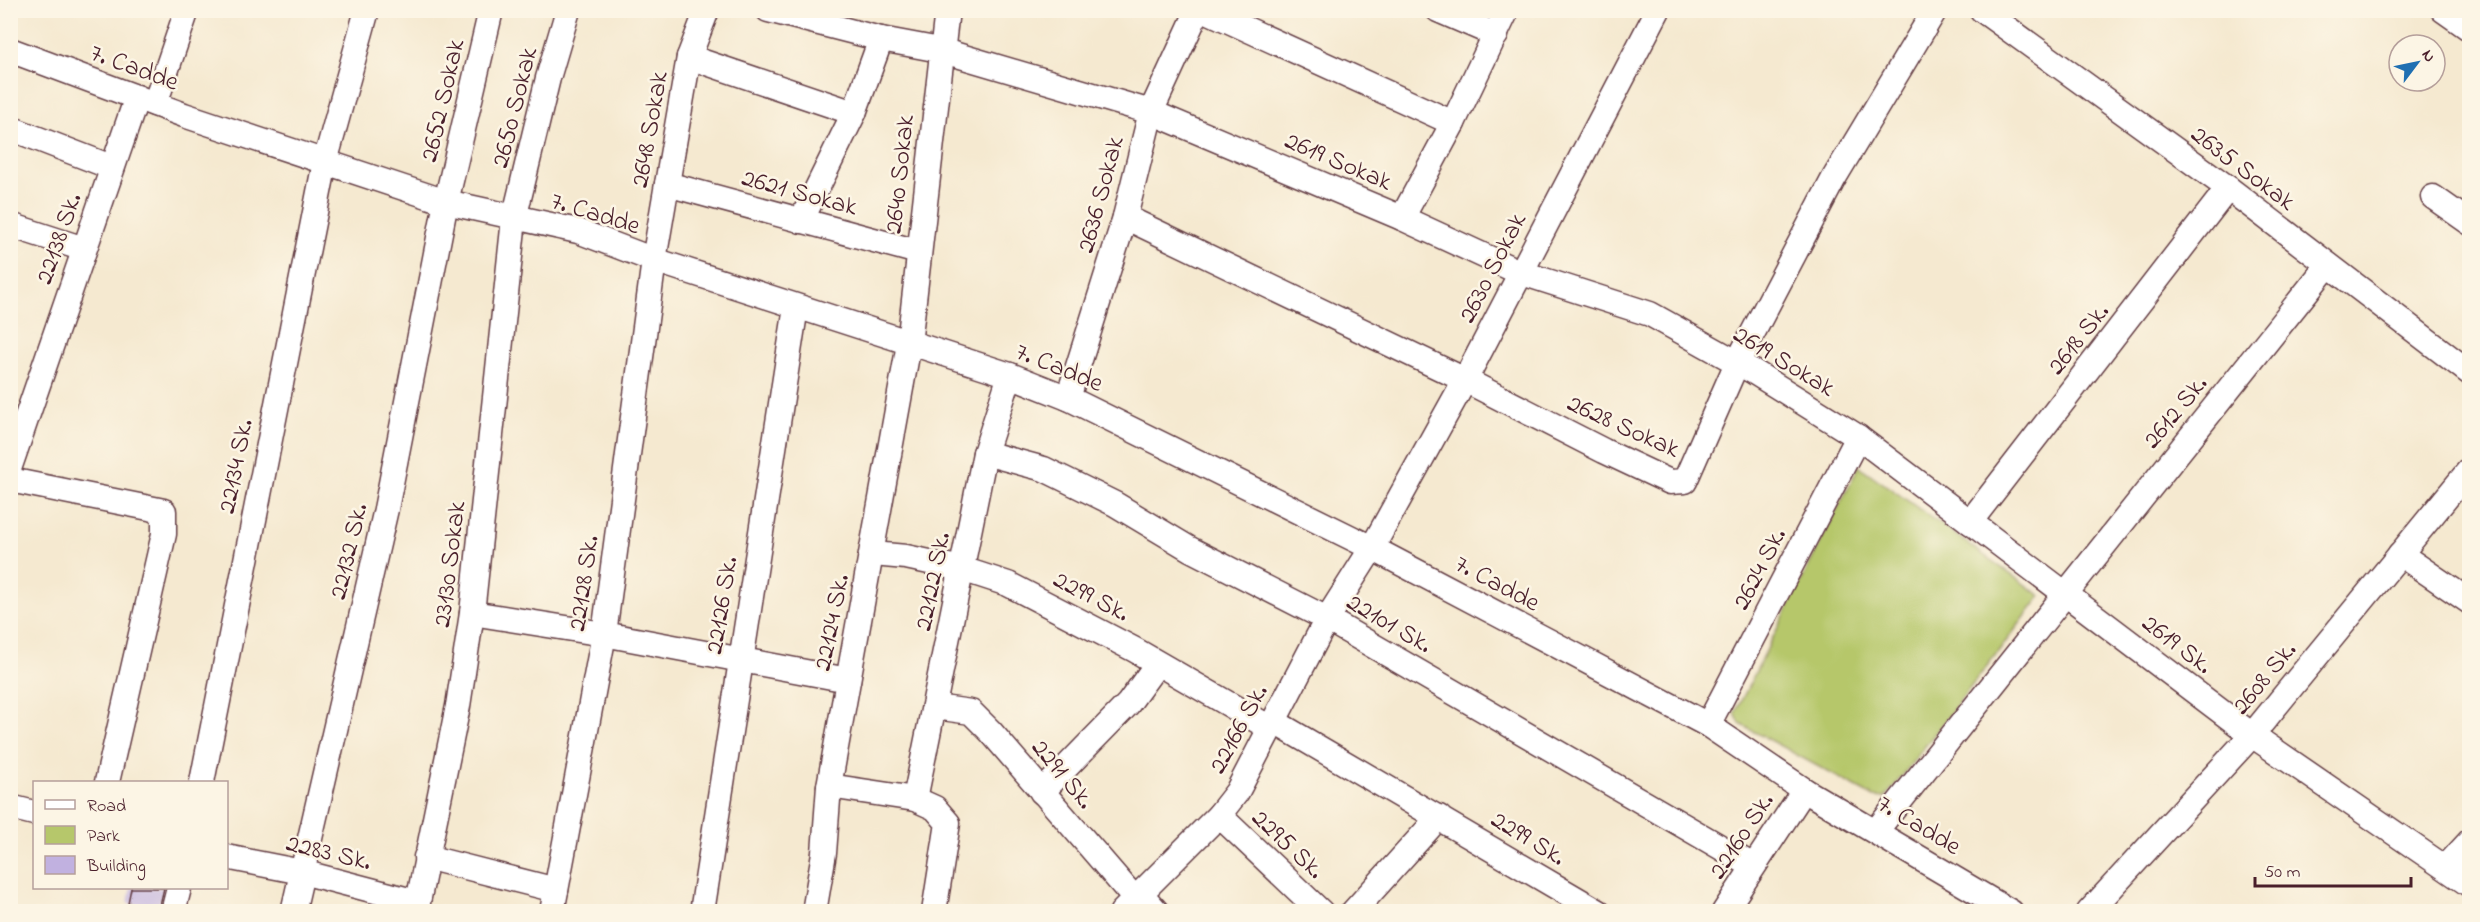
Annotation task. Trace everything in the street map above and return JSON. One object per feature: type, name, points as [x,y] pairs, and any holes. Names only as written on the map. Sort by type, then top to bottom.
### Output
[{"type":"street","name":"22138 Sk.","points":[[10,466],[111,167],[146,101],[187,10]]},
{"type":"street","name":"22134 Sk.","points":[[202,781],[325,162],[367,10]]},
{"type":"street","name":"2652 Sokak","points":[[446,202],[491,10]]},
{"type":"street","name":"2650 Sokak","points":[[514,219],[548,78],[568,10]]},
{"type":"street","name":"2648 Sokak","points":[[654,260],[689,57],[707,10]]},
{"type":"street","name":"2619 Sokak","points":[[768,10],[837,19],[881,39],[940,50],[1151,112],[1402,218],[1519,272],[1650,314],[1737,363],[1858,437]]},
{"type":"street","name":"2640 Sokak","points":[[909,344],[940,50],[947,10]]},
{"type":"street","name":"2636 Sokak","points":[[1068,398],[1125,217],[1151,112],[1198,10]]},
{"type":"street","points":[[1205,10],[1453,123]]},
{"type":"street","points":[[1438,10],[1496,35]]},
{"type":"street","points":[[1402,218],[1453,123],[1507,10]]},
{"type":"street","name":"2630 Sokak","points":[[1372,548],[1465,380],[1519,272],[1658,10]]},
{"type":"street","name":"2628 Sokak","points":[[1125,217],[1465,380],[1670,482],[1685,480],[1737,363],[1834,178],[1935,10]]},
{"type":"street","name":"2635 Sokak","points":[[1982,10],[2228,188],[2469,373]]},
{"type":"street","points":[[2444,10],[2469,29]]},
{"type":"street","points":[[801,221],[854,113],[881,39]]},
{"type":"street","name":"7. Cadde","points":[[10,50],[146,101],[446,202],[514,219],[578,231],[654,260],[1010,375],[1068,398],[1372,548],[1708,725],[1804,790],[2011,912]]},
{"type":"street","points":[[689,57],[854,113]]},
{"type":"street","points":[[10,128],[111,167]]},
{"type":"street","name":"2621 Sokak","points":[[667,184],[918,252]]},
{"type":"street","name":"2618 Sk.","points":[[1970,522],[2228,188]]},
{"type":"street","points":[[2433,197],[2469,223]]},
{"type":"street","name":"22132 Sk.","points":[[293,912],[386,509],[446,202]]},
{"type":"street","name":"23130 Sokak","points":[[416,907],[458,706],[472,613],[514,219]]},
{"type":"street","points":[[10,225],[84,249]]},
{"type":"street","name":"22128 Sk.","points":[[554,901],[603,634],[654,260]]},
{"type":"street","name":"2612 Sk.","points":[[1876,831],[2328,265]]},
{"type":"street","name":"22126 Sk.","points":[[702,912],[796,307]]},
{"type":"street","name":"22124 Sk.","points":[[814,912],[824,852],[829,786],[873,554],[909,344]]},
{"type":"street","name":"22122 Sk.","points":[[915,799],[985,453],[1010,375]]},
{"type":"street","name":"2619 Sk.","points":[[1858,437],[2252,735],[2469,885]]},
{"type":"street","name":"2624 Sk.","points":[[1708,725],[1858,437]]},
{"type":"street","name":"22101 Sk.","points":[[985,453],[1044,469],[1115,504],[1190,549],[1327,619],[1753,866]]},
{"type":"street","name":"2608 Sk.","points":[[2089,912],[2252,735],[2469,469]]},
{"type":"street","points":[[10,480],[164,511],[164,534],[107,781]]},
{"type":"street","name":"22166 Sk.","points":[[1132,902],[1219,815],[1237,792],[1327,619],[1372,548]]},
{"type":"street","name":"2299 Sk.","points":[[873,554],[906,557],[962,569],[1008,584],[1135,650],[1439,817],[1599,912]]},
{"type":"street","points":[[2400,554],[2469,602]]},
{"type":"street","points":[[472,613],[603,634],[848,681]]},
{"type":"street","points":[[1042,792],[1128,704],[1157,664]]},
{"type":"street","name":"2291 Sk.","points":[[935,707],[971,712],[1042,792],[1132,902],[1157,912]]},
{"type":"street","points":[[829,786],[915,799],[935,808],[948,823],[934,912]]},
{"type":"street","name":"22160 Sk.","points":[[1724,912],[1804,790]]},
{"type":"street","points":[[10,807],[33,813]]},
{"type":"street","name":"2295 Sk.","points":[[1219,815],[1321,912]]},
{"type":"street","points":[[1353,912],[1439,817]]},
{"type":"street","points":[[2446,867],[2469,841]]},
{"type":"street","name":"2283 Sk.","points":[[228,857],[302,872],[416,907]]},
{"type":"street","points":[[426,857],[554,901]]},
{"type":"street","points":[[173,912],[179,889]]},
{"type":"green space","points":[[1859,466],[2041,596],[1885,798],[1874,797],[1740,724],[1735,713]]},
{"type":"building","points":[[131,889],[164,889],[159,909],[128,903]]}]
